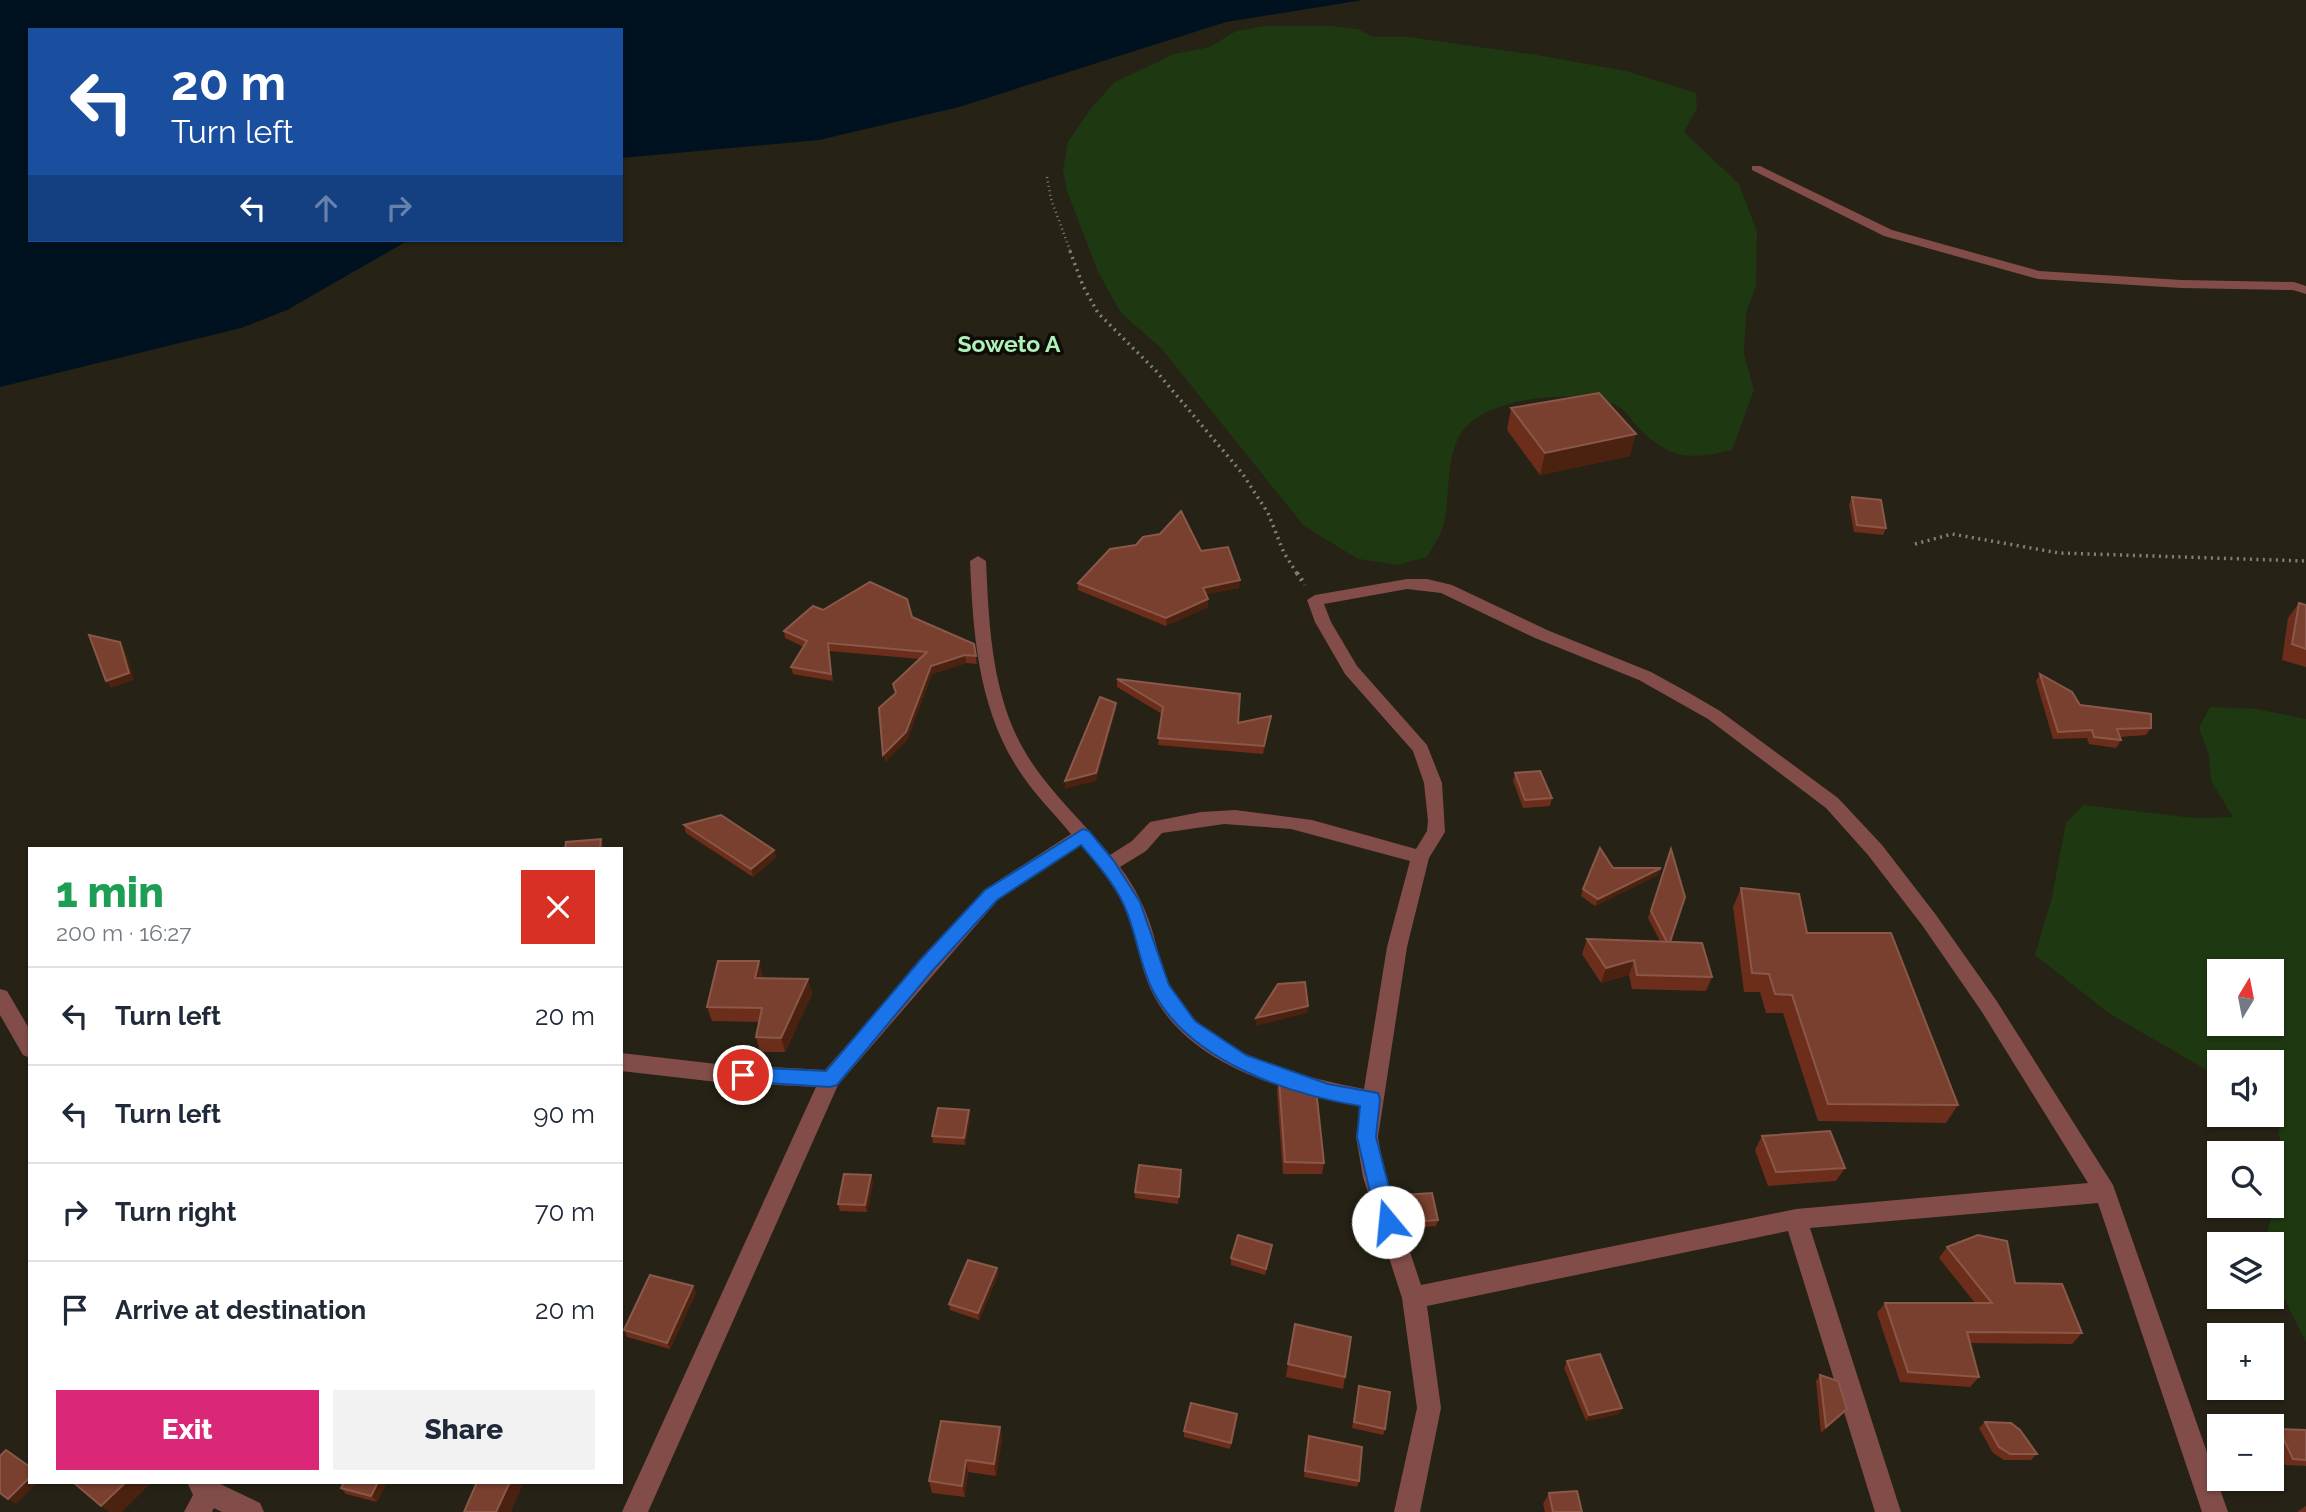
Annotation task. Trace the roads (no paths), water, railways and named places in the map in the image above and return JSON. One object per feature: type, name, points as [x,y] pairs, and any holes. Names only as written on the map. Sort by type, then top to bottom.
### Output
[{"type":"street","points":[[1756,167],[1888,233],[2038,275],[2181,284],[2294,286],[2306,290]]},
{"type":"street","points":[[978,561],[981,627],[1000,720],[1019,758],[1108,865],[1134,906],[1161,989],[1189,1026],[1240,1061],[1328,1092],[1371,1099]]},
{"type":"street","points":[[1407,1512],[1429,1408],[1414,1298],[1374,1177],[1367,1137],[1397,947],[1420,857],[1436,832],[1437,821],[1433,783],[1421,749],[1350,670],[1323,622],[1315,600],[1407,584],[1427,584],[1446,589],[1541,634],[1644,676],[1714,715],[1832,803],[1875,850],[1929,920],[1989,1006],[2105,1192],[2215,1512]]},
{"type":"street","points":[[1108,865],[1139,846],[1156,827],[1222,817],[1247,817],[1302,824],[1420,857]]},
{"type":"street","points":[[635,1512],[830,1079],[991,895],[1083,835]]},
{"type":"street","points":[[0,997],[24,1026]]},
{"type":"street","points":[[623,1062],[716,1073],[830,1079]]},
{"type":"street","points":[[1414,1298],[1796,1219],[2105,1192]]},
{"type":"street","points":[[1796,1219],[1888,1512]]},
{"type":"street","points":[[202,1496],[251,1512]]},
{"type":"water","points":[[0,0],[1363,0],[1226,22],[959,107],[819,140],[623,158],[623,28],[28,28],[28,242],[406,242],[287,310],[241,328],[0,387]]},
{"type":"district","name":"Soweto A","points":[[1009,344]]}]
